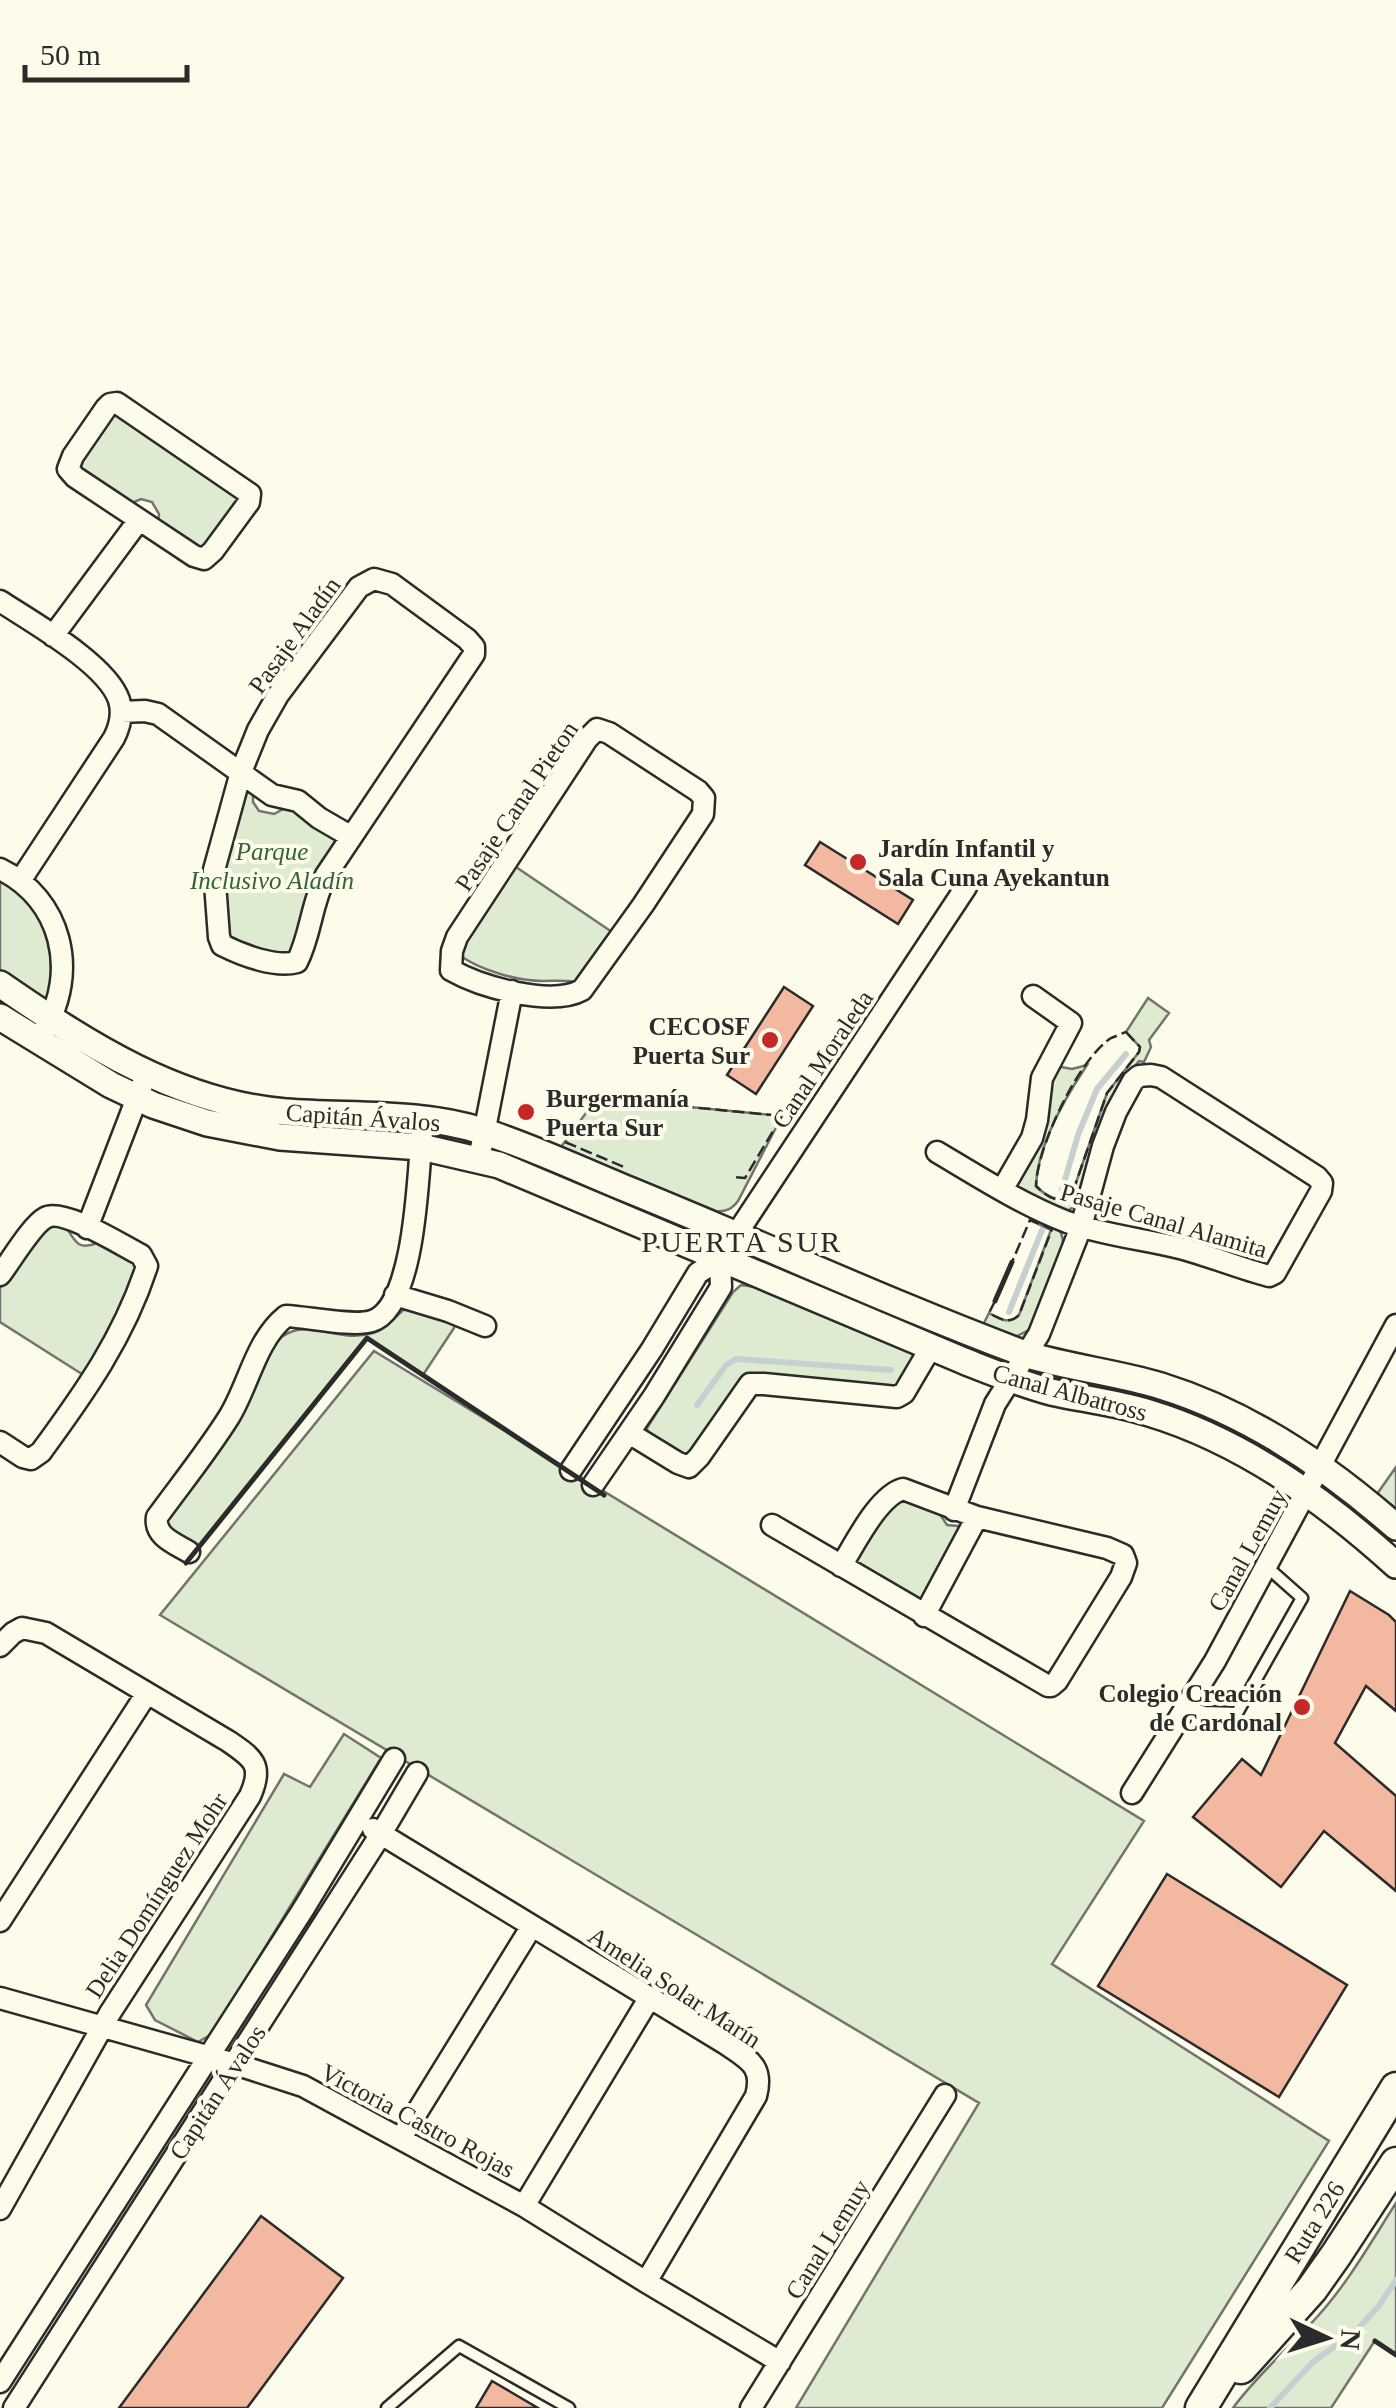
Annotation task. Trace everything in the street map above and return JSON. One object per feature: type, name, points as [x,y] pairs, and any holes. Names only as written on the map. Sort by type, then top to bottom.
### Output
[{"type":"main road","name":"Ruta 226","points":[[1204,2408],[1396,2088]]},
{"type":"main road","name":"Ruta 226","points":[[1204,2408],[1312,2288],[1396,2163]]},
{"type":"street","points":[[115,403],[242,487],[250,497],[213,552],[204,559],[139,520],[68,469],[72,456],[106,408],[115,403]]},
{"type":"street","points":[[53,636],[139,520]]},
{"type":"street","name":"Pasaje Aladín","points":[[374,579],[392,584],[468,639],[474,651],[350,836],[319,890],[297,962],[284,964],[222,945],[212,878],[241,772],[268,712],[324,631],[367,582],[374,579]]},
{"type":"street","points":[[0,601],[86,661],[108,682],[120,702],[121,712],[114,738],[20,880]]},
{"type":"street","points":[[121,712],[158,714],[272,794],[298,801],[350,836]]},
{"type":"street","name":"Pasaje Canal Pieton","points":[[597,729],[603,730],[698,792],[704,798],[704,814],[587,985],[568,996],[512,991],[452,970],[454,944],[587,739],[597,729]]},
{"type":"street","points":[[0,869],[20,880],[44,906],[59,936],[61,988],[44,1030]]},
{"type":"street","name":"Canal Moraleda","points":[[570,1470],[698,1273],[720,1259],[966,887]]},
{"type":"street","name":"Capitán Ávalos","points":[[0,984],[44,1030]]},
{"type":"street","points":[[479,1159],[512,991]]},
{"type":"street","points":[[1002,1190],[1032,1138],[1042,1078],[1071,1023],[1034,996]]},
{"type":"street","name":"Capitán Ávalos","points":[[0,1017],[44,1030],[141,1086],[172,1112],[243,1131],[421,1147],[479,1159],[533,1178],[720,1259]]},
{"type":"street","name":"Pasaje Canal Alamita","points":[[937,1152],[1040,1211],[1082,1227],[1194,1252],[1272,1276],[1322,1183],[1161,1077],[1139,1076],[1116,1112],[1082,1227]]},
{"type":"street","points":[[88,1228],[141,1086]]},
{"type":"street","name":"Capitán Ávalos","points":[[141,1086],[285,1112],[464,1126],[736,1234]]},
{"type":"street","points":[[189,1552],[159,1532],[156,1520],[232,1413],[258,1357],[281,1320],[291,1316],[370,1322],[383,1313],[395,1295],[408,1264],[423,1120]]},
{"type":"street","points":[[0,1275],[42,1219],[50,1215],[88,1228],[140,1255],[146,1262],[110,1354],[41,1452],[31,1458],[23,1457],[0,1442]]},
{"type":"street","points":[[954,1510],[995,1404],[1036,1340],[1082,1227]]},
{"type":"street","name":"Canal Albatross","points":[[736,1234],[1028,1355],[1134,1378],[1185,1394],[1254,1427],[1320,1467],[1396,1527]]},
{"type":"street","name":"Canal Moraleda","points":[[593,1485],[677,1361],[721,1287],[720,1259]]},
{"type":"street","name":"Canal Albatross","points":[[720,1259],[1011,1379],[1147,1412],[1180,1424],[1244,1454],[1307,1492],[1396,1564]]},
{"type":"street","points":[[395,1295],[485,1326]]},
{"type":"street","name":"Canal Lemuy","points":[[1132,1794],[1188,1706],[1267,1566],[1396,1326]]},
{"type":"street","points":[[629,1434],[689,1467],[750,1384],[897,1397],[904,1394],[930,1347]]},
{"type":"street","points":[[772,1525],[924,1616],[1052,1686],[1125,1567],[1123,1555],[1107,1548],[977,1518],[906,1489],[899,1489],[882,1504],[841,1566]]},
{"type":"street","points":[[924,1616],[977,1518]]},
{"type":"street","name":"Delia Domínguez Mohr","points":[[0,1646],[22,1628],[46,1633],[245,1753],[254,1762],[256,1783],[102,2027],[0,2208]]},
{"type":"street","points":[[0,1921],[146,1693]]},
{"type":"street","name":"Capitán Ávalos","points":[[0,2382],[210,2057],[394,1759]]},
{"type":"street","name":"Capitán Ávalos","points":[[14,2408],[417,1773]]},
{"type":"street","name":"Amelia Solar Marín","points":[[358,1820],[748,2059],[759,2074],[756,2096],[646,2282]]},
{"type":"street","points":[[401,2138],[532,1926]]},
{"type":"street","points":[[524,2206],[650,1997]]},
{"type":"street","name":"Victoria Castro Rojas","points":[[0,1998],[304,2086],[524,2206],[780,2362]]},
{"type":"street","name":"Canal Lemuy","points":[[751,2408],[944,2096]]},
{"type":"lane","points":[[1188,1706],[1205,1712],[1237,1713],[1302,1598],[1267,1566]]},
{"type":"lane","points":[[386,2408],[459,2346],[569,2408]]},
{"type":"green space","points":[[114,411],[242,499],[204,551],[158,525],[159,514],[152,502],[141,499],[127,505],[81,471],[80,458]]},
{"type":"green space","name":"Parque Inclusivo Aladín","points":[[248,789],[253,791],[253,802],[259,811],[274,814],[287,807],[295,808],[335,834],[339,845],[292,955],[277,957],[232,941],[225,930],[220,877],[242,797]]},
{"type":"green space","points":[[513,865],[615,934],[576,982],[510,977],[458,954]]},
{"type":"green space","points":[[0,881],[29,903],[45,933],[51,967],[47,1003],[0,971]]},
{"type":"green space","points":[[1148,998],[1169,1013],[1149,1040],[1151,1047],[1144,1062],[1139,1061],[1126,1077],[1075,1206],[1066,1212],[1016,1188],[1016,1177],[1056,1066],[1072,1069],[1087,1065],[1054,1122],[1041,1154],[1036,1186],[1056,1199],[1071,1197],[1107,1093],[1139,1052],[1140,1047],[1126,1032]]},
{"type":"green space","points":[[597,1098],[782,1116],[738,1201],[729,1209],[716,1211],[561,1147]]},
{"type":"green space","points":[[1032,1214],[1058,1228],[1063,1244],[1034,1323],[1029,1330],[1010,1336],[983,1325],[989,1313],[1008,1320],[1019,1315],[1051,1230],[1030,1220]]},
{"type":"green space","points":[[50,1226],[66,1227],[81,1245],[97,1243],[134,1260],[139,1273],[85,1376],[0,1322],[0,1288]]},
{"type":"green space","points":[[741,1285],[755,1287],[916,1355],[903,1387],[761,1378],[688,1458],[648,1434],[647,1428]]},
{"type":"green space","points":[[405,1309],[455,1321],[423,1375],[367,1338],[200,1547],[170,1533],[164,1518],[268,1350],[281,1337],[305,1329],[358,1336],[373,1333]]},
{"type":"green space","points":[[374,1351],[1144,1821],[1052,1964],[1329,2141],[1162,2408],[796,2408],[979,2103],[160,1615]]},
{"type":"green space","points":[[1396,1467],[1396,1509],[1377,1494]]},
{"type":"green space","points":[[898,1498],[938,1511],[947,1525],[958,1526],[960,1534],[922,1600],[913,1602],[855,1566],[854,1555]]},
{"type":"green space","points":[[344,1734],[381,1758],[212,2034],[198,2042],[155,2020],[146,2005],[284,1774],[310,1787]]},
{"type":"green space","points":[[1396,2203],[1396,2355],[1374,2342],[1331,2408],[1233,2408],[1328,2304]]},
{"type":"building","points":[[820,842],[913,900],[898,924],[805,865]]},
{"type":"building","name":"CECOSF Puerta Sur","points":[[784,987],[813,1006],[756,1094],[727,1075]]},
{"type":"building","points":[[1350,1591],[1396,1622],[1396,1711],[1366,1686],[1335,1743],[1396,1796],[1396,1891],[1324,1831],[1281,1887],[1193,1817],[1242,1759],[1261,1775]]},
{"type":"building","points":[[1167,1874],[1347,1985],[1279,2097],[1098,1986]]},
{"type":"building","points":[[261,2216],[343,2278],[247,2408],[119,2408]]},
{"type":"building","points":[[492,2381],[538,2408],[476,2408]]},
{"type":"waterway","points":[[1062,1190],[1097,1089],[1126,1054]]},
{"type":"waterway","points":[[1009,1312],[1042,1230]]},
{"type":"waterway","points":[[697,1405],[726,1365],[736,1359],[891,1370]]},
{"type":"waterway","points":[[1270,2408],[1313,2362],[1356,2331],[1396,2280]]},
{"type":"fence","points":[[1126,1032],[1140,1047],[1139,1052],[1107,1093],[1071,1197],[1052,1198],[1036,1186],[1051,1128],[1073,1084],[1098,1049],[1126,1032]]},
{"type":"fence","points":[[597,1098],[782,1116],[745,1178],[733,1177]]},
{"type":"fence","points":[[565,1142],[624,1167]]},
{"type":"fence","points":[[995,1301],[989,1313],[1008,1320],[1019,1315],[1052,1229],[1030,1220],[1012,1262]]},
{"type":"wall","points":[[995,1301],[1012,1262]]},
{"type":"wall","points":[[186,1563],[367,1338],[604,1495]]},
{"type":"wall","points":[[1375,2341],[1396,2355]]},
{"type":"place","name":"Jardín Infantil y Sala Cuna Ayekantun","points":[[858,862]]},
{"type":"place","name":"CECOSF Puerta Sur","points":[[770,1040]]},
{"type":"place","name":"Burgermanía Puerta Sur","points":[[526,1112]]},
{"type":"place","name":"Colegio Creación de Cardonal","points":[[1302,1707]]},
{"type":"district","name":"PUERTA SUR","points":[[742,1242]]}]
